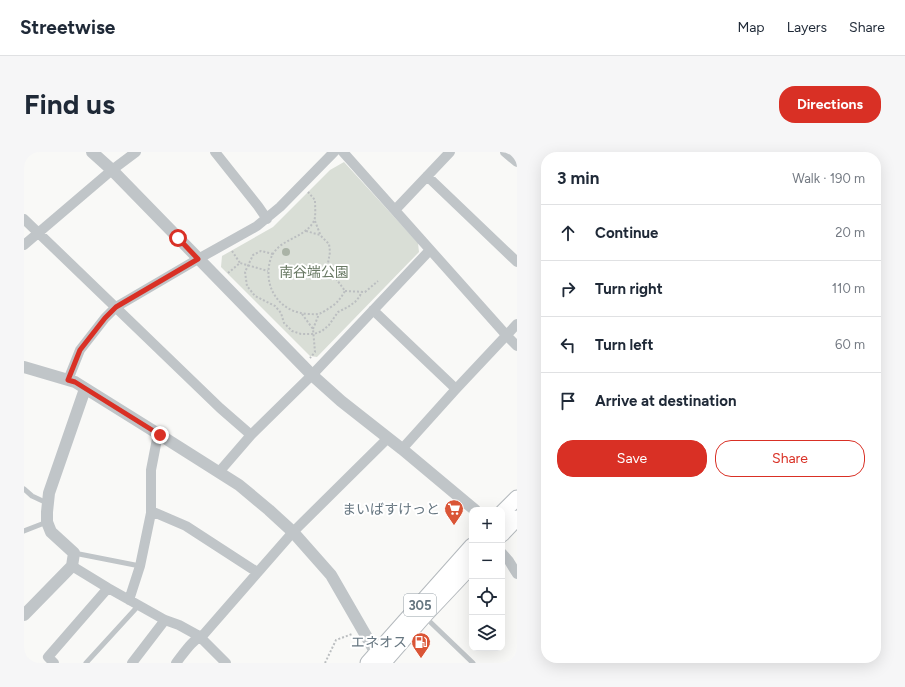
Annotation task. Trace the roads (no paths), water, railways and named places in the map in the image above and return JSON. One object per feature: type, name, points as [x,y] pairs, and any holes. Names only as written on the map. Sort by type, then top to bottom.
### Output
[{"type":"main road","points":[[505,510],[517,498]]},
{"type":"main road","points":[[505,531],[517,518]]},
{"type":"main road","name":"305","points":[[377,661],[469,550]]},
{"type":"main road","name":"305","points":[[377,661],[424,616],[469,568]]},
{"type":"street","points":[[92,152],[112,170],[312,375],[341,401],[471,507]]},
{"type":"street","points":[[24,245],[112,170],[136,152]]},
{"type":"street","points":[[215,152],[267,219]]},
{"type":"street","points":[[68,380],[80,350],[105,318],[116,307],[267,219],[334,152]]},
{"type":"street","points":[[344,152],[506,336],[517,346]]},
{"type":"street","points":[[395,210],[450,152]]},
{"type":"street","points":[[505,152],[517,162]]},
{"type":"street","points":[[427,176],[517,262]]},
{"type":"street","points":[[24,219],[220,408],[252,435]]},
{"type":"street","points":[[219,472],[252,435],[312,375],[430,250]]},
{"type":"street","points":[[373,310],[456,390]]},
{"type":"street","points":[[402,450],[517,324]]},
{"type":"street","points":[[24,367],[75,382],[219,472],[269,510],[293,532],[331,575],[362,630],[377,661]]},
{"type":"street","points":[[24,615],[72,566],[74,553],[51,532],[47,522],[47,512],[49,493],[85,389]]},
{"type":"street","points":[[129,600],[140,566],[151,511],[151,470],[158,434]]},
{"type":"street","points":[[176,663],[199,636],[204,634],[293,532],[388,438]]},
{"type":"street","points":[[151,511],[186,526],[258,572]]},
{"type":"street","points":[[505,556],[517,574]]},
{"type":"street","points":[[72,566],[129,600],[199,636],[226,663]]},
{"type":"street","points":[[54,663],[48,657],[108,588]]},
{"type":"street","points":[[132,663],[166,620]]},
{"type":"lane","points":[[24,489],[32,496],[48,503]]},
{"type":"lane","points":[[24,531],[47,522]]},
{"type":"lane","points":[[74,553],[140,566]]},
{"type":"lane","points":[[86,663],[139,605]]},
{"type":"lane","points":[[424,616],[473,663]]},
{"type":"place","name":"まいばすけっと","points":[[454,526]]},
{"type":"place","name":"エネオス","points":[[421,659]]},
{"type":"park label","name":"南谷端公園","points":[[314,272]]}]
